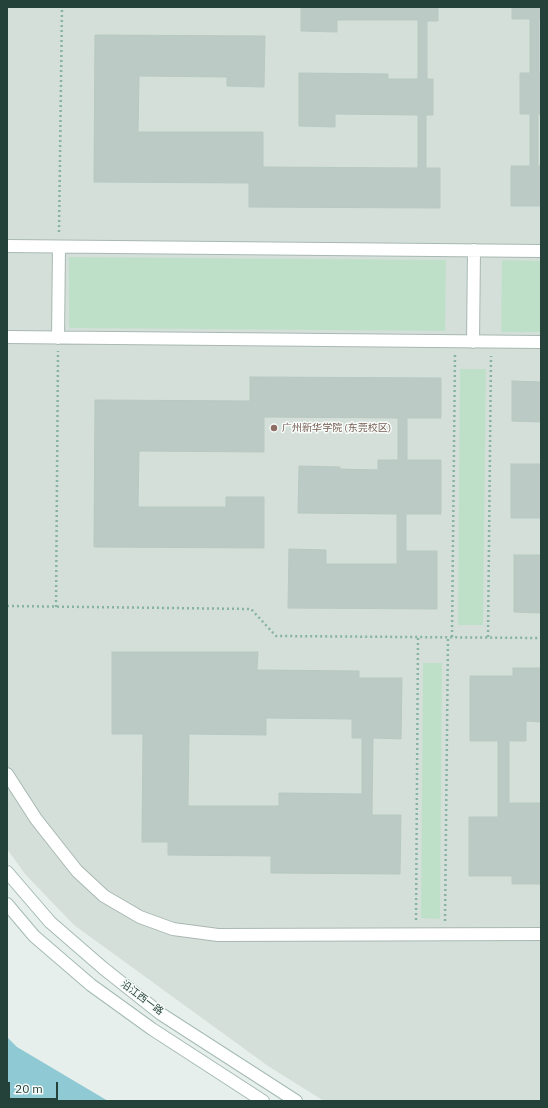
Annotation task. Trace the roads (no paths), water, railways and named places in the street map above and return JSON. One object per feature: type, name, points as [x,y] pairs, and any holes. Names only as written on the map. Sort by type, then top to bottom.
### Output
[{"type":"street","points":[[7,246],[541,251]]},
{"type":"street","points":[[58,338],[59,247]]},
{"type":"street","points":[[473,342],[474,250]]},
{"type":"street","points":[[7,337],[541,342]]},
{"type":"street","points":[[7,774],[36,819],[77,871],[104,896],[140,917],[173,929],[218,935],[541,934]]},
{"type":"street","name":"沿江西一路","points":[[7,872],[50,922],[103,968],[161,1014],[296,1101]]},
{"type":"street","name":"沿江西一路","points":[[7,904],[34,936],[92,985],[152,1030],[262,1101]]},
{"type":"water","points":[[7,1037],[17,1047],[108,1101],[7,1101]]},
{"type":"place","name":"广州新华学院 (东莞校区)","points":[[274,428]]}]
